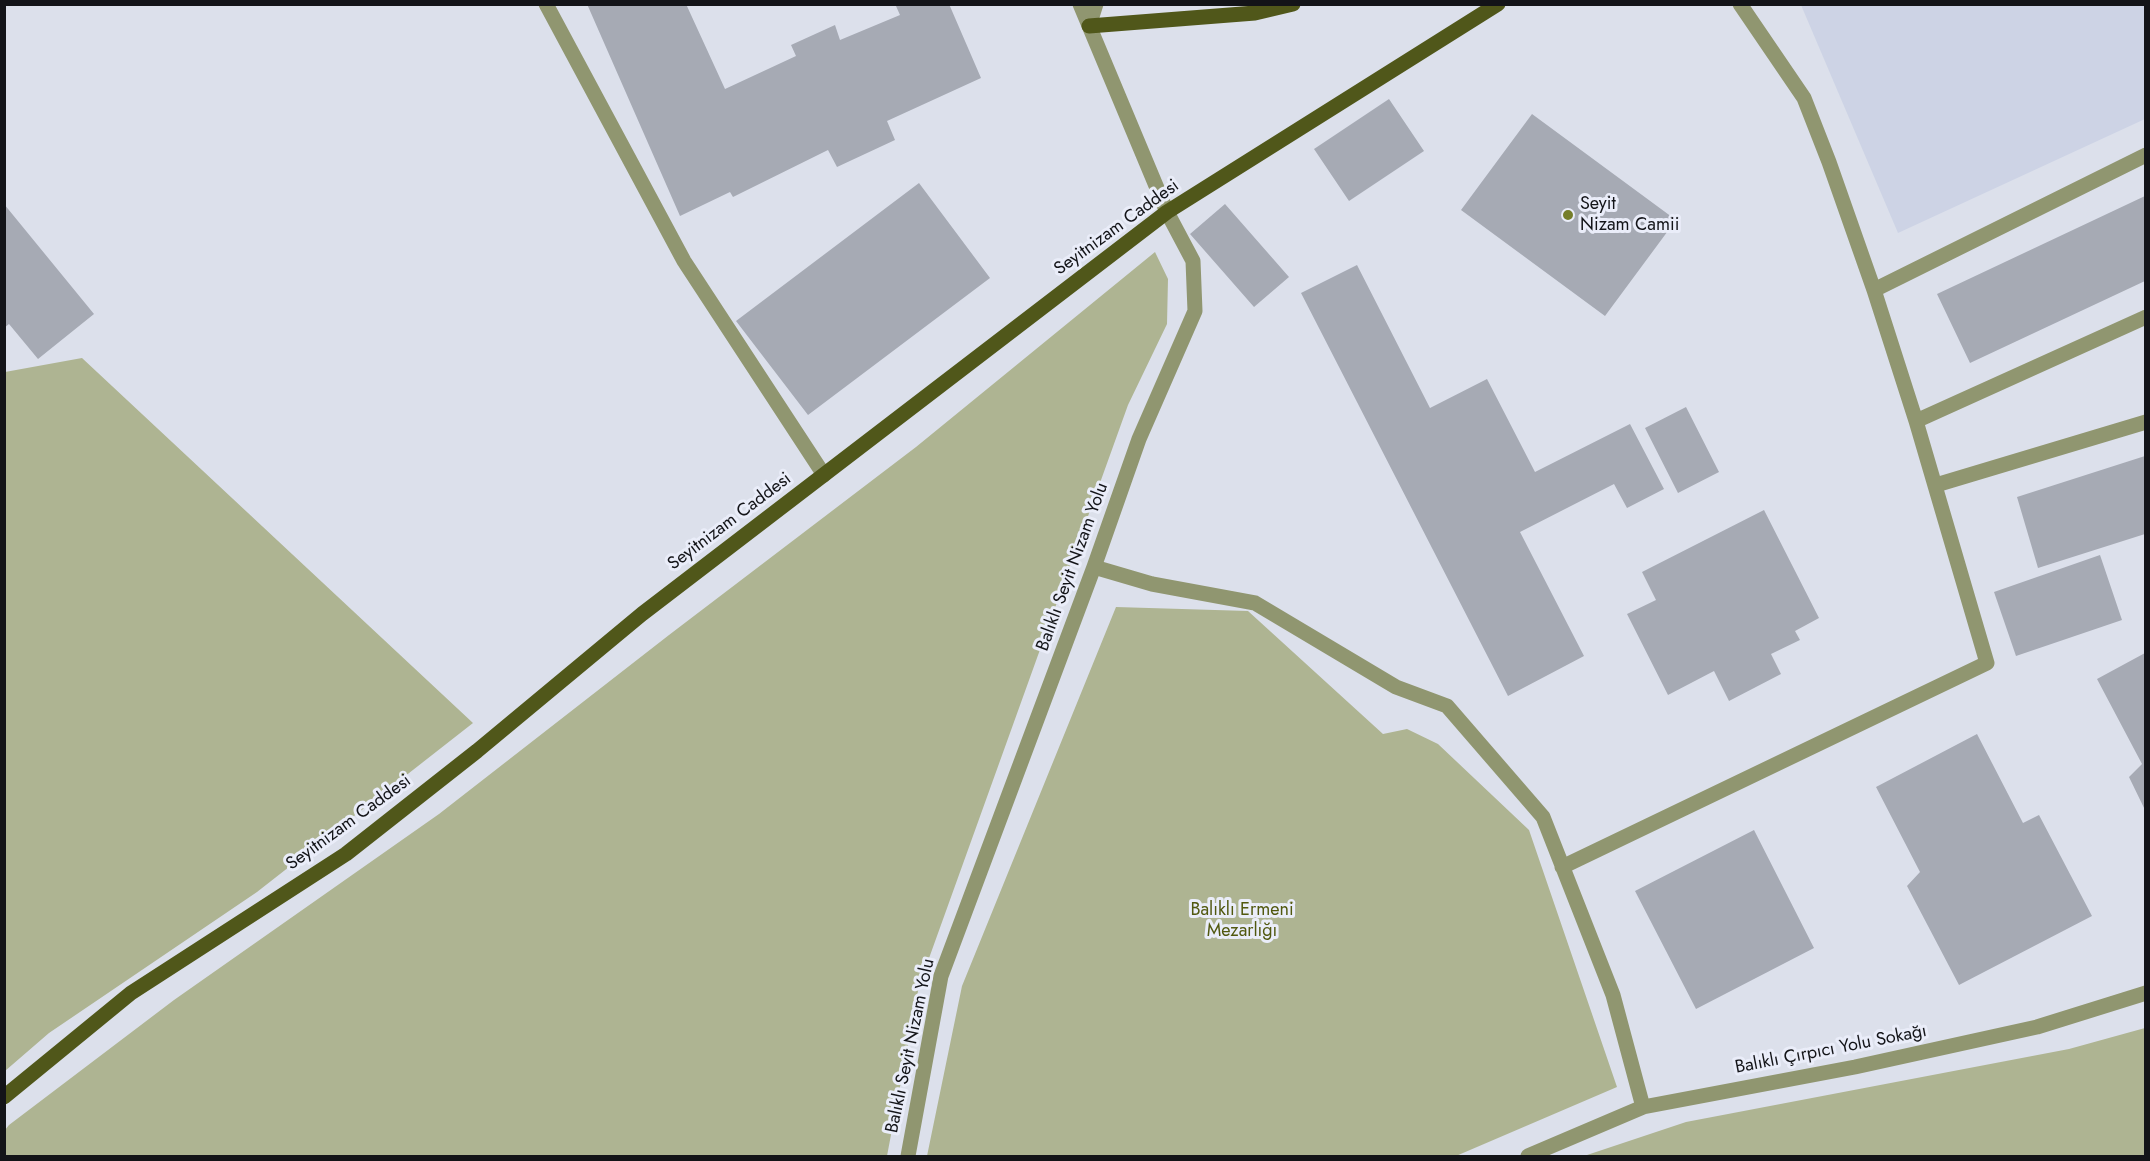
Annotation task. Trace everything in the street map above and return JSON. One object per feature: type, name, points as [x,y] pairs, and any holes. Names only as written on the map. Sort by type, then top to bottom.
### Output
[{"type":"main road","points":[[1089,26],[1255,13],[1293,4]]},
{"type":"main road","name":"Seyitnizam Caddesi","points":[[4,1096],[131,993],[346,854],[477,751],[642,614],[1167,212],[1498,4]]},
{"type":"street","points":[[546,4],[684,261],[824,475]]},
{"type":"street","name":"Balıklı Seyit Nizam Yolu","points":[[908,1156],[941,976],[1139,440],[1194,311],[1193,261],[1167,212],[1080,4]]},
{"type":"street","points":[[1089,26],[1096,4]]},
{"type":"street","points":[[1562,867],[1987,663],[1916,421],[1874,290],[1829,162],[1804,98],[1740,4]]},
{"type":"street","points":[[1874,290],[2145,155]]},
{"type":"street","points":[[1916,421],[2145,317]]},
{"type":"street","points":[[1936,485],[2145,422]]},
{"type":"street","points":[[1094,567],[1152,584],[1255,603],[1396,687],[1447,706],[1543,817],[1613,995],[1643,1107]]},
{"type":"street","name":"Balıklı Çırpıcı Yolu Sokağı","points":[[1528,1156],[1643,1107],[1855,1067],[2037,1027],[2145,993]]},
{"type":"shaded area","points":[[1801,5],[2145,5],[2145,119],[1898,233]]},
{"type":"green space","points":[[1155,252],[1168,279],[1167,324],[1128,405],[919,986],[887,1156],[5,1156],[5,1130],[9,1125],[174,1000],[439,814],[916,447]]},
{"type":"green space","points":[[82,358],[473,723],[257,892],[49,1033],[5,1071],[5,372]]},
{"type":"green space","name":"Balıklı Ermeni Mezarlığı","points":[[1116,607],[1248,611],[1383,734],[1407,729],[1438,744],[1529,830],[1617,1087],[1456,1156],[927,1156],[962,986]]},
{"type":"green space","points":[[2145,1028],[2145,1156],[1584,1156],[1686,1122],[2069,1049]]},
{"type":"building","points":[[587,4],[686,4],[725,89],[796,56],[791,45],[835,25],[840,40],[900,15],[896,6],[900,4],[949,4],[981,78],[887,121],[895,140],[837,167],[828,150],[733,197],[730,192],[680,216]]},
{"type":"building","points":[[1389,99],[1424,151],[1349,201],[1314,149]]},
{"type":"building","name":"Seyit Nizam Camii","points":[[1532,114],[1676,220],[1605,316],[1461,210]]},
{"type":"building","points":[[919,183],[990,278],[808,415],[736,321]]},
{"type":"building","points":[[2145,196],[2145,281],[1970,363],[1937,294]]},
{"type":"building","points":[[4,204],[94,314],[38,359],[9,324],[4,328]]},
{"type":"building","points":[[1225,204],[1289,277],[1254,307],[1190,234]]},
{"type":"building","points":[[1357,265],[1430,408],[1487,379],[1535,472],[1630,424],[1664,489],[1627,508],[1614,484],[1520,532],[1584,656],[1508,696],[1301,293]]},
{"type":"building","points":[[1686,407],[1719,472],[1678,493],[1645,428]]},
{"type":"building","points":[[2145,456],[2145,534],[2038,568],[2017,497]]},
{"type":"building","points":[[1764,510],[1819,618],[1795,631],[1800,640],[1771,654],[1781,674],[1729,701],[1714,671],[1668,695],[1627,614],[1656,600],[1642,572]]},
{"type":"building","points":[[2100,555],[2122,620],[2016,656],[1994,592]]},
{"type":"building","points":[[2145,653],[2145,810],[2129,777],[2142,764],[2097,679]]},
{"type":"building","points":[[1977,734],[2023,823],[2039,815],[2092,916],[1959,985],[1907,886],[1920,872],[1876,787]]},
{"type":"building","points":[[1754,830],[1814,948],[1696,1009],[1635,891]]},
{"type":"place","name":"Seyit Nizam Camii","points":[[1568,215]]}]
